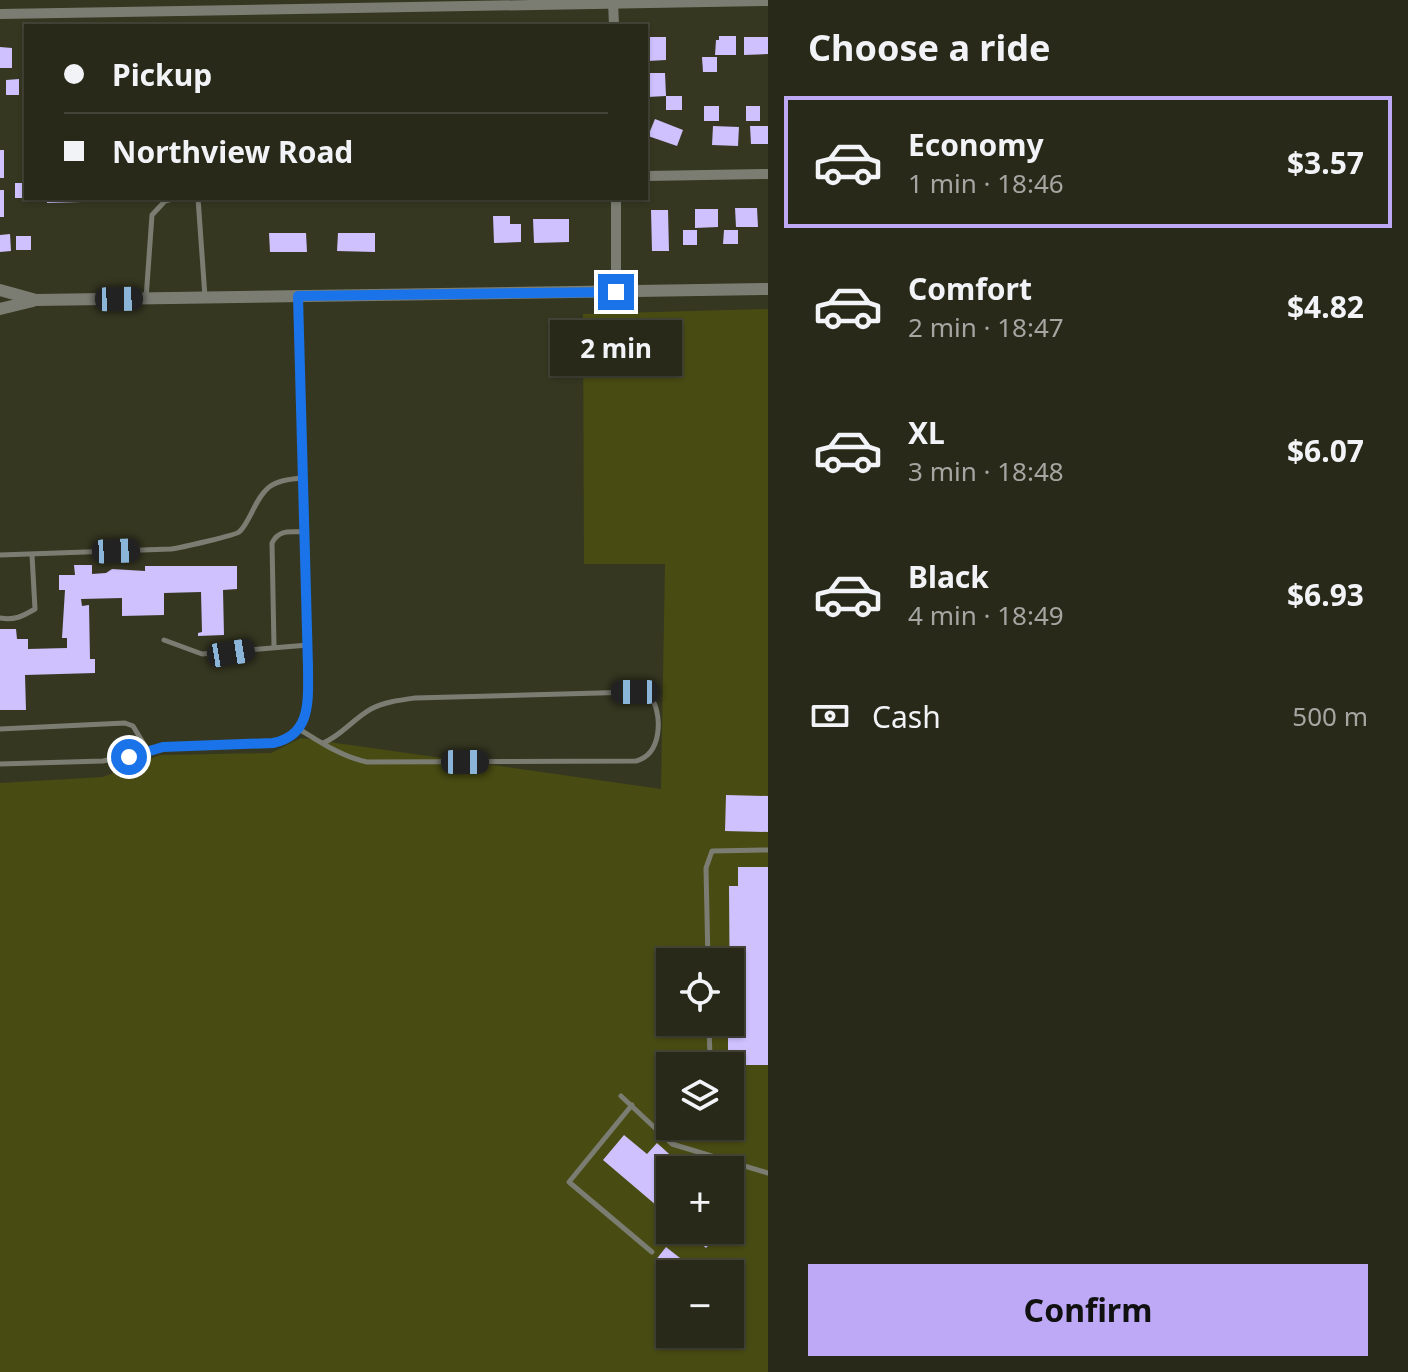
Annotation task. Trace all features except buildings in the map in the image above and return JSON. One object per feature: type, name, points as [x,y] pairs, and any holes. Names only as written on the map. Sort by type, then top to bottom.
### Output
[{"type":"street","points":[[0,14],[768,1]]},
{"type":"street","points":[[614,2],[614,24]]},
{"type":"street","points":[[648,176],[768,174]]},
{"type":"street","points":[[616,200],[616,292]]},
{"type":"street","points":[[0,309],[36,300],[768,289]]},
{"type":"street","points":[[0,290],[36,300]]},
{"type":"lane","points":[[146,299],[152,215],[169,200]]},
{"type":"lane","points":[[198,200],[206,298]]},
{"type":"lane","points":[[0,764],[103,761],[177,746],[273,743],[287,740],[304,722],[308,645],[298,296]]},
{"type":"lane","points":[[0,555],[171,549],[229,537],[242,529],[260,497],[272,484],[303,478]]},
{"type":"lane","points":[[274,646],[272,543],[276,535],[282,532],[304,532]]},
{"type":"lane","points":[[0,618],[23,617],[35,609],[32,555]]},
{"type":"lane","points":[[164,640],[202,654],[308,645]]},
{"type":"lane","points":[[299,729],[323,743],[350,757],[367,762],[636,761],[653,751],[657,712],[652,698],[635,692],[415,698],[371,709],[333,739],[323,743]]},
{"type":"lane","points":[[0,729],[125,723],[133,726],[148,751]]},
{"type":"lane","points":[[708,948],[706,868],[712,851],[768,850]]},
{"type":"lane","points":[[621,1096],[672,1144],[768,1173]]},
{"type":"lane","points":[[632,1105],[569,1182],[652,1252]]},
{"type":"shaded area","points":[[768,309],[768,1372],[0,1372],[0,783],[103,777],[160,755],[271,753],[301,738],[661,789],[665,564],[584,564],[583,314]]},
{"type":"route","points":[[129,757],[163,747],[273,743],[287,740],[304,722],[308,667],[298,296],[616,292]]}]
